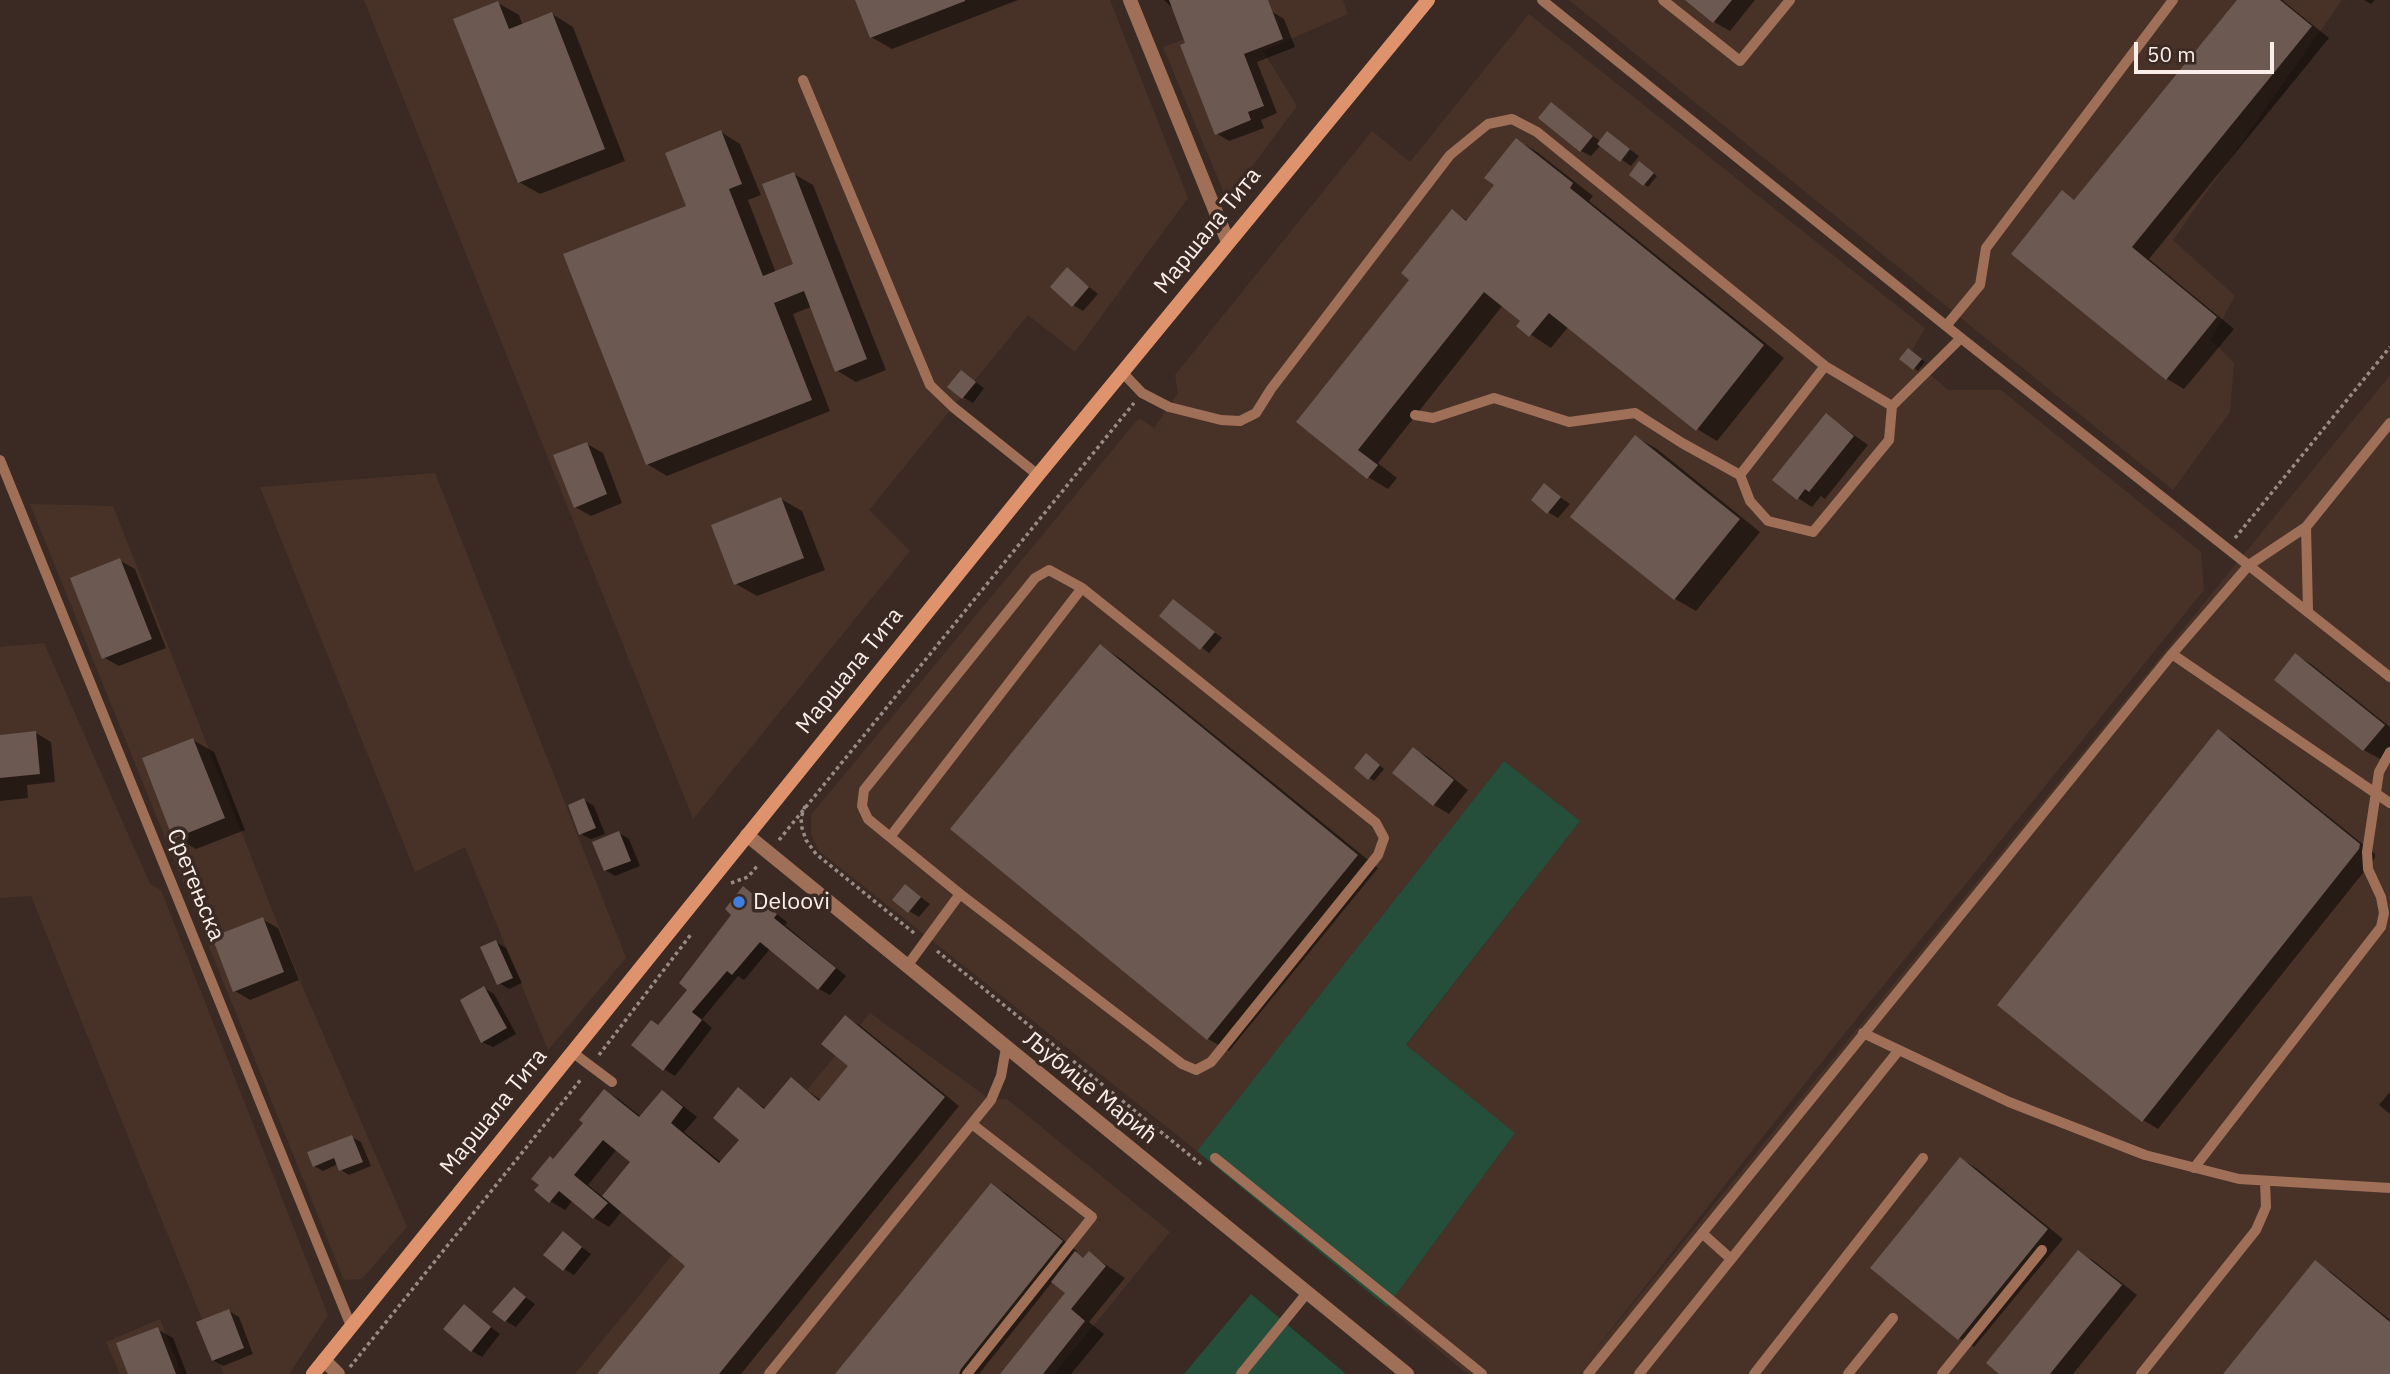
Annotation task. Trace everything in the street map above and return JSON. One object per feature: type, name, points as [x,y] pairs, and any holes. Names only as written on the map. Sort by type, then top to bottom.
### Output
[{"type":"main road","name":"Маршала Тита","points":[[313,1374],[1038,475],[1428,0]]},
{"type":"street","points":[[1130,0],[1228,242]]},
{"type":"street","name":"Љубице Марић","points":[[747,835],[1406,1374]]},
{"type":"street","points":[[324,1360],[338,1374]]},
{"type":"lane","points":[[1542,0],[1961,338],[2390,677]]},
{"type":"lane","points":[[1663,0],[1740,61],[1790,0]]},
{"type":"lane","points":[[1946,326],[1980,285],[1986,247],[2174,0]]},
{"type":"lane","points":[[803,80],[930,385],[953,407],[1038,475]]},
{"type":"lane","points":[[1122,372],[1142,393],[1169,407],[1221,420],[1240,421],[1256,413],[1271,389],[1450,156],[1488,124],[1512,120],[1537,132],[1825,366],[1892,406]]},
{"type":"lane","points":[[1415,415],[1433,418],[1494,398],[1569,422],[1635,412],[1682,443],[1740,475],[1750,501],[1768,522],[1813,532],[1889,440],[1892,406],[1961,338]]},
{"type":"lane","points":[[1740,475],[1825,366]]},
{"type":"lane","points":[[1588,1374],[2172,653],[2249,565],[2306,527],[2390,423]]},
{"type":"lane","name":"Сретењска","points":[[0,460],[351,1326]]},
{"type":"lane","points":[[2306,527],[2308,610]]},
{"type":"lane","points":[[1049,570],[1082,588],[1377,823],[1384,838],[1378,855],[1211,1062],[1196,1070],[1182,1064],[960,894],[868,819],[862,806],[864,790],[1035,578],[1049,570]]},
{"type":"lane","points":[[890,838],[1082,588]]},
{"type":"lane","points":[[2172,653],[2390,803]]},
{"type":"lane","points":[[2194,1168],[2381,927],[2384,913],[2381,897],[2368,869],[2367,852],[2379,772],[2390,751]]},
{"type":"lane","points":[[907,966],[960,894]]},
{"type":"lane","points":[[1863,1033],[2021,1107],[2145,1156],[2239,1179],[2390,1188]]},
{"type":"lane","points":[[769,1374],[991,1100],[1001,1076],[1006,1048]]},
{"type":"lane","points":[[1639,1374],[1899,1051]]},
{"type":"lane","points":[[572,1052],[612,1082]]},
{"type":"lane","points":[[967,1374],[1092,1217],[972,1124]]},
{"type":"lane","points":[[1215,1158],[1482,1374]]},
{"type":"lane","points":[[1754,1374],[1923,1158]]},
{"type":"lane","points":[[2141,1374],[2256,1230],[2266,1207],[2265,1182]]},
{"type":"lane","points":[[1702,1233],[1731,1259]]},
{"type":"lane","points":[[1942,1374],[2042,1250]]},
{"type":"lane","points":[[1241,1374],[1307,1293]]},
{"type":"lane","points":[[1848,1374],[1893,1318]]},
{"type":"path","points":[[2227,548],[2390,347]]},
{"type":"path","points":[[729,884],[748,877],[1142,393]]},
{"type":"path","points":[[806,803],[802,828],[806,840],[816,854],[1203,1166]]},
{"type":"path","points":[[345,1374],[591,1066],[697,926]]},
{"type":"shaded area","points":[[364,0],[1110,0],[1188,198],[1075,352],[1028,315],[869,510],[910,551],[693,819]]},
{"type":"shaded area","points":[[1268,0],[1343,0],[1348,14],[1263,51],[1297,106],[1227,200],[1163,47],[1270,6]]},
{"type":"shaded area","points":[[1569,0],[2342,0],[2173,240],[2235,296],[2211,340],[2234,363],[2230,412],[2173,490]]},
{"type":"shaded area","points":[[1529,14],[1925,328],[1909,356],[1948,390],[2001,390],[2201,552],[2204,590],[1844,1034],[1580,1369],[2390,375],[2390,1374],[1467,1374],[1387,1307],[1515,1133],[1406,1046],[1579,822],[1504,761],[1197,1151],[818,850],[811,833],[811,815],[1139,418],[1154,428],[1178,393],[1175,375],[1372,131],[1410,162]]},
{"type":"shaded area","points":[[435,473],[626,958],[548,1050],[465,847],[415,872],[260,487]]},
{"type":"shaded area","points":[[30,504],[113,506],[303,988],[407,1227],[362,1279],[344,1280]]},
{"type":"shaded area","points":[[44,643],[150,884],[161,890],[328,1315],[289,1374],[224,1374],[31,896],[0,898],[0,647]]},
{"type":"shaded area","points":[[870,1013],[991,1100],[1007,1099],[1170,1232],[1054,1374],[575,1374]]},
{"type":"shaded area","points":[[160,1319],[182,1374],[120,1374],[106,1342]]},
{"type":"green space","points":[[1504,761],[1580,821],[1406,1045],[1515,1133],[1387,1307],[1197,1151]]},
{"type":"green space","points":[[1251,1294],[1346,1374],[1184,1374]]},
{"type":"building","points":[[855,0],[965,0],[965,1],[870,38]]},
{"type":"building","points":[[1169,0],[1268,0],[1283,39],[1244,54],[1264,106],[1248,112],[1251,120],[1215,135],[1180,45],[1185,43]]},
{"type":"building","points":[[1685,0],[1732,0],[1713,23]]},
{"type":"building","points":[[2237,0],[2280,0],[2312,26],[2132,247],[2217,317],[2166,380],[2011,254],[2062,190],[2074,200]]},
{"type":"building","points":[[498,1],[509,29],[552,12],[605,149],[518,183],[453,19]]},
{"type":"building","points":[[1551,102],[1593,136],[1580,152],[1538,118]]},
{"type":"building","points":[[721,130],[742,184],[729,189],[763,276],[793,264],[762,184],[794,172],[867,359],[835,372],[804,291],[774,303],[812,400],[646,465],[563,254],[686,206],[665,153]]},
{"type":"building","points":[[1607,131],[1630,149],[1620,162],[1597,144]]},
{"type":"building","points":[[1516,138],[1573,183],[1570,188],[1764,345],[1696,431],[1549,313],[1529,337],[1516,326],[1520,321],[1484,292],[1358,450],[1378,465],[1367,479],[1296,422],[1409,280],[1401,273],[1452,209],[1466,221],[1494,185],[1484,178]]},
{"type":"building","points":[[1639,161],[1654,173],[1643,186],[1629,175]]},
{"type":"building","points":[[1067,267],[1089,287],[1072,307],[1050,287]]},
{"type":"building","points":[[1908,348],[1922,359],[1913,370],[1899,359]]},
{"type":"building","points":[[961,370],[976,382],[962,399],[947,387]]},
{"type":"building","points":[[1826,413],[1854,436],[1809,492],[1805,489],[1797,500],[1772,480]]},
{"type":"building","points":[[1635,435],[1740,519],[1674,600],[1570,517]]},
{"type":"building","points":[[587,442],[607,494],[574,508],[553,455]]},
{"type":"building","points":[[1544,483],[1561,497],[1547,514],[1531,500]]},
{"type":"building","points":[[781,497],[804,558],[734,585],[711,525]]},
{"type":"building","points":[[120,558],[152,639],[102,659],[70,578]]},
{"type":"building","points":[[1173,599],[1215,632],[1200,650],[1159,616]]},
{"type":"building","points":[[1100,644],[1358,855],[1207,1040],[950,829]]},
{"type":"building","points":[[2295,653],[2385,725],[2363,751],[2274,680]]},
{"type":"building","points":[[2218,729],[2360,844],[2359,849],[2142,1122],[1997,1005]]},
{"type":"building","points":[[36,731],[40,774],[0,778],[0,735]]},
{"type":"building","points":[[193,738],[225,818],[173,839],[142,758]]},
{"type":"building","points":[[1413,747],[1454,780],[1433,806],[1392,773]]},
{"type":"building","points":[[1366,753],[1380,765],[1368,780],[1354,768]]},
{"type":"building","points":[[584,798],[596,828],[579,835],[568,805]]},
{"type":"building","points":[[619,831],[631,861],[604,871],[592,842]]},
{"type":"building","points":[[905,884],[921,897],[908,913],[892,900]]},
{"type":"building","points":[[743,886],[777,914],[774,918],[836,968],[818,990],[760,942],[732,975],[727,971],[692,1012],[702,1020],[663,1071],[631,1045],[651,1020],[658,1025],[687,990],[679,983],[731,915],[725,909]]},
{"type":"building","points":[[263,917],[284,972],[233,992],[212,937]]},
{"type":"building","points":[[496,940],[513,978],[497,985],[480,947]]},
{"type":"building","points":[[484,986],[507,1028],[481,1043],[460,1000]]},
{"type":"building","points":[[845,1015],[945,1097],[719,1374],[597,1374],[685,1266],[602,1196],[630,1162],[603,1140],[574,1175],[608,1203],[593,1219],[559,1191],[549,1203],[534,1190],[539,1185],[531,1179],[550,1156],[553,1159],[583,1123],[579,1120],[604,1089],[639,1117],[662,1090],[683,1107],[671,1123],[719,1163],[739,1140],[713,1118],[738,1087],[764,1109],[791,1077],[819,1101],[848,1066],[821,1044]]},
{"type":"building","points":[[352,1135],[363,1162],[339,1171],[334,1158],[313,1167],[307,1152]]},
{"type":"building","points":[[1960,1157],[2048,1229],[1958,1340],[1870,1268]]},
{"type":"building","points":[[991,1183],[1063,1241],[959,1374],[835,1374]]},
{"type":"building","points":[[563,1231],[582,1247],[563,1271],[543,1255]]},
{"type":"building","points":[[2078,1250],[2122,1285],[2050,1374],[1999,1374],[1986,1363]]},
{"type":"building","points":[[1075,1251],[1083,1258],[1089,1251],[1106,1266],[1071,1309],[1085,1321],[1043,1374],[1000,1374],[1065,1293],[1051,1282]]},
{"type":"building","points":[[2315,1260],[2390,1322],[2390,1374],[2223,1374]]},
{"type":"building","points":[[514,1287],[526,1297],[505,1322],[492,1312]]},
{"type":"building","points":[[464,1304],[491,1327],[471,1352],[443,1329]]},
{"type":"building","points":[[229,1309],[244,1348],[212,1361],[196,1322]]},
{"type":"building","points":[[158,1327],[176,1374],[128,1374],[116,1343]]},
{"type":"place","name":"Deloovi","points":[[739,902]]}]
